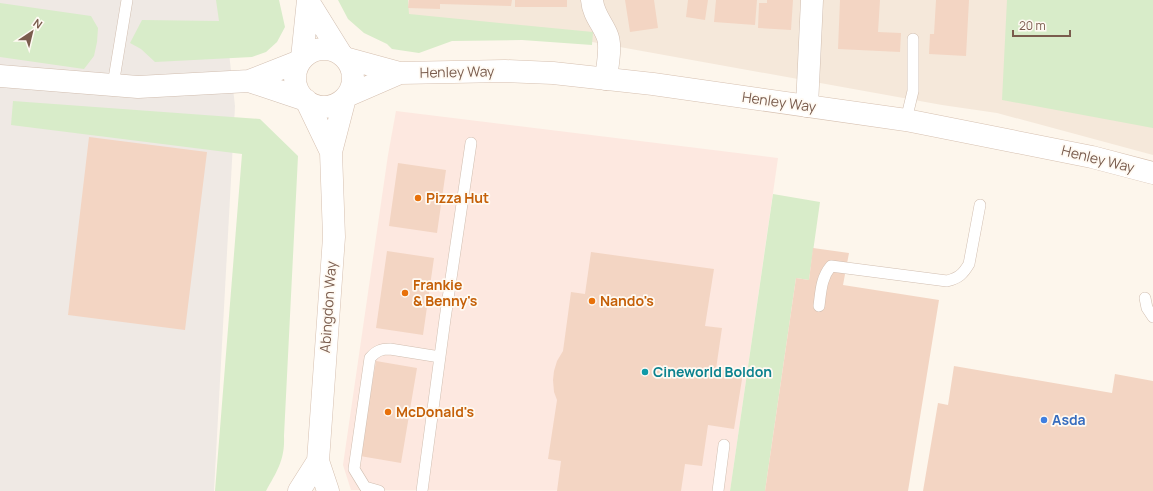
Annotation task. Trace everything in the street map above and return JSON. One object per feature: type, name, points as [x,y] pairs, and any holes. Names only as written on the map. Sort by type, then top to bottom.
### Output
[{"type":"main road","points":[[0,76],[138,87],[249,81],[271,87],[313,105],[322,107],[338,104],[346,97],[351,89],[354,81],[353,72],[350,64],[343,56],[308,0]]},
{"type":"main road","points":[[304,100],[298,92],[295,80],[296,68],[301,59],[308,0]]},
{"type":"main road","points":[[592,0],[592,8],[608,36],[609,45],[606,79]]},
{"type":"main road","points":[[807,106],[812,0]]},
{"type":"main road","points":[[249,81],[301,59],[313,51],[325,48],[334,50],[343,56]]},
{"type":"main road","name":"Henley Way","points":[[343,56],[400,73],[505,71],[553,73],[906,120],[1092,157],[1153,173]]},
{"type":"main road","name":"Henley Way","points":[[346,97],[400,73]]},
{"type":"main road","name":"Abingdon Way","points":[[328,491],[318,461],[334,237],[332,152],[346,97]]},
{"type":"main road","name":"Abingdon Way","points":[[304,100],[332,152]]},
{"type":"main road","name":"Abingdon Way","points":[[299,491],[318,461]]},
{"type":"lane","points":[[113,85],[127,0]]},
{"type":"lane","points":[[906,120],[913,91],[913,39]]},
{"type":"lane","points":[[422,491],[440,357],[472,143]]},
{"type":"lane","points":[[819,306],[823,279],[831,266],[947,281],[957,279],[969,264],[980,205]]},
{"type":"lane","points":[[1145,298],[1147,308],[1153,317]]},
{"type":"lane","points":[[379,491],[365,487],[354,469],[370,358],[375,352],[382,349],[440,357]]},
{"type":"lane","points":[[718,491],[724,445]]},
{"type":"shaded area","points":[[0,0],[223,0],[235,106],[214,491],[0,491]]},
{"type":"shaded area","points":[[364,0],[1153,0],[1153,155],[997,113],[942,105],[581,40],[393,27]]},
{"type":"shaded area","points":[[396,111],[778,158],[730,491],[351,490],[343,465],[388,155]]},
{"type":"green space","points":[[216,0],[279,0],[285,27],[277,42],[266,52],[252,57],[155,62],[141,49],[130,43],[142,20],[219,21]]},
{"type":"green space","points":[[338,0],[408,0],[409,14],[593,32],[592,45],[522,40],[452,41],[419,53],[392,49],[387,44],[364,33],[348,19]]},
{"type":"green space","points":[[1007,0],[1153,0],[1153,128],[1002,100]]},
{"type":"green space","points":[[0,3],[91,16],[98,28],[94,56],[84,69],[0,57]]},
{"type":"green space","points":[[13,101],[260,119],[298,156],[284,444],[280,465],[266,491],[215,491],[242,154],[11,125]]},
{"type":"green space","points":[[773,194],[820,202],[809,280],[796,278],[765,491],[730,491]]},
{"type":"building","points":[[409,0],[512,0],[511,6],[440,4],[440,9],[408,8]]},
{"type":"building","points":[[515,0],[567,0],[567,7],[515,7]]},
{"type":"building","points":[[625,0],[654,0],[658,28],[630,32]]},
{"type":"building","points":[[688,0],[708,0],[705,20],[686,17]]},
{"type":"building","points":[[716,0],[757,0],[755,25],[714,22]]},
{"type":"building","points":[[767,0],[793,0],[791,30],[758,28],[759,3],[767,3]]},
{"type":"building","points":[[840,0],[880,0],[878,32],[901,33],[900,52],[838,49]]},
{"type":"building","points":[[936,0],[969,0],[966,56],[929,54],[930,34],[934,34]]},
{"type":"building","points":[[89,137],[207,152],[185,330],[68,315]]},
{"type":"building","name":"Pizza Hut","points":[[398,163],[446,170],[437,233],[389,226]]},
{"type":"building","points":[[813,248],[849,253],[843,285],[939,300],[908,491],[765,491],[796,278],[809,280]]},
{"type":"building","name":"Frankie & Benny's","points":[[387,251],[434,258],[423,335],[376,328]]},
{"type":"building","name":"Cineworld Boldon","points":[[591,252],[714,269],[705,326],[722,328],[716,369],[743,373],[734,429],[708,425],[702,466],[685,464],[681,491],[557,491],[561,461],[548,459],[557,400],[554,392],[554,371],[557,361],[563,351],[571,292],[585,294]]},
{"type":"building","name":"McDonald's","points":[[376,361],[417,368],[401,463],[360,456]]},
{"type":"building","name":"Asda","points":[[954,366],[1112,393],[1115,374],[1153,381],[1153,491],[923,491],[938,403],[948,405]]},
{"type":"place","name":"Pizza Hut","points":[[418,198]]},
{"type":"place","name":"Frankie & Benny's","points":[[405,293]]},
{"type":"place","name":"Nando's","points":[[592,301]]},
{"type":"place","name":"Cineworld Boldon","points":[[645,372]]},
{"type":"place","name":"McDonald's","points":[[388,412]]},
{"type":"place","name":"Asda","points":[[1044,420]]}]
